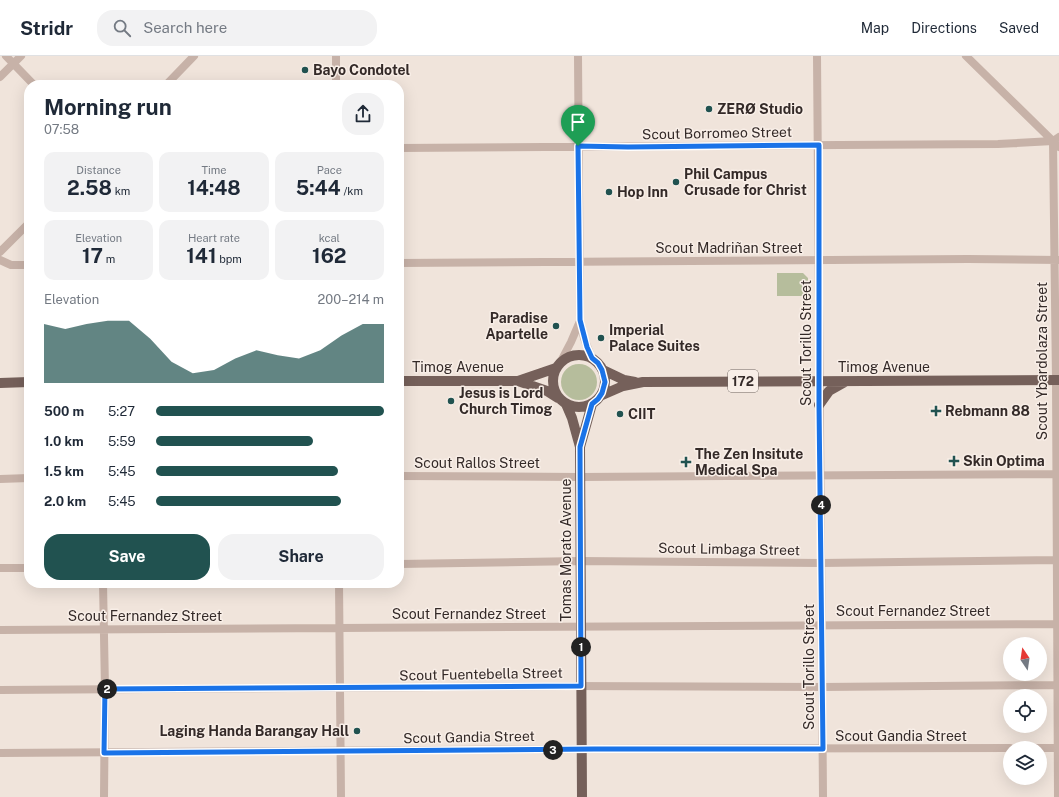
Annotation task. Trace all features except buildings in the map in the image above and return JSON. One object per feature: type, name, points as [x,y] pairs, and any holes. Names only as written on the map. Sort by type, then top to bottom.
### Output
[{"type":"main road","points":[[592,358],[577,355],[569,357],[558,365],[552,384],[554,390],[562,401],[579,407],[592,404]]},
{"type":"main road","name":"172","points":[[592,358],[598,363],[602,370]]},
{"type":"main road","name":"Timog Avenue","points":[[518,381],[558,365]]},
{"type":"main road","name":"Timog Avenue","points":[[602,370],[624,380],[637,382],[1057,380]]},
{"type":"main road","points":[[600,396],[605,385],[605,378],[602,370]]},
{"type":"main road","points":[[819,405],[831,389],[849,380]]},
{"type":"main road","name":"Timog Avenue","points":[[404,381],[518,381],[540,388],[562,401]]},
{"type":"main road","points":[[0,383],[24,382]]},
{"type":"main road","name":"Timog Avenue","points":[[600,396],[637,382]]},
{"type":"main road","name":"172","points":[[592,404],[600,396]]},
{"type":"main road","name":"Tomas Morato Avenue","points":[[562,401],[572,418],[580,447],[582,797]]},
{"type":"main road","name":"Tomas Morato Avenue","points":[[580,447],[592,404]]},
{"type":"street","points":[[6,56],[29,80]]},
{"type":"street","points":[[0,77],[21,56]]},
{"type":"street","points":[[171,80],[194,56]]},
{"type":"street","points":[[336,56],[336,80]]},
{"type":"street","points":[[578,56],[580,320],[587,347],[592,358]]},
{"type":"street","name":"Scout Torillo Street","points":[[817,56],[819,145],[819,405],[821,475],[823,797]]},
{"type":"street","points":[[966,56],[1056,139],[1059,147]]},
{"type":"street","name":"Scout Borromeo Street","points":[[404,148],[998,144],[1056,139]]},
{"type":"street","name":"Scout Ybardolaza Street","points":[[1056,139],[1058,797]]},
{"type":"street","points":[[0,252],[24,228]]},
{"type":"street","name":"Scout Madriñan Street","points":[[404,263],[968,259],[1057,260]]},
{"type":"street","points":[[0,260],[11,265],[24,265]]},
{"type":"street","points":[[558,365],[571,342],[580,320]]},
{"type":"street","name":"Scout Rallos Street","points":[[404,476],[580,477],[1057,474]]},
{"type":"street","points":[[0,479],[24,478]]},
{"type":"street","name":"Scout Limbaga Street","points":[[404,564],[580,561],[821,563],[1058,560]]},
{"type":"street","points":[[0,568],[24,568]]},
{"type":"street","points":[[103,588],[105,689],[104,797]]},
{"type":"street","points":[[339,588],[341,797]]},
{"type":"street","name":"Scout Fernandez Street","points":[[0,630],[822,624],[1058,624]]},
{"type":"street","name":"Scout Fuentebella Street","points":[[0,690],[341,689],[581,686],[822,687],[1058,685]]},
{"type":"street","name":"Scout Gandia Street","points":[[0,753],[1003,748]]},
{"type":"street","points":[[1047,748],[1059,748]]},
{"type":"green space","points":[[777,273],[803,273],[808,278],[808,296],[777,296]]},
{"type":"green space","points":[[583,364],[592,369],[596,375],[596,389],[592,395],[583,400],[575,400],[566,395],[562,389],[561,378],[566,369],[572,365]]},
{"type":"place","name":"Bayo Condotel","points":[[305,70]]},
{"type":"place","name":"ZERØ Studio","points":[[709,109]]},
{"type":"place","name":"Phil Campus Crusade for Christ","points":[[676,182]]},
{"type":"place","name":"Hop Inn","points":[[609,192]]},
{"type":"place","name":"Paradise Apartelle","points":[[556,326]]},
{"type":"place","name":"Imperial Palace Suites","points":[[601,338]]},
{"type":"place","name":"Jesus is Lord Church Timog","points":[[451,401]]},
{"type":"place","name":"Rebmann 88","points":[[936,411]]},
{"type":"place","name":"CIIT","points":[[620,414]]},
{"type":"place","name":"Skin Optima","points":[[954,461]]},
{"type":"place","name":"The Zen Insitute Medical Spa","points":[[686,462]]},
{"type":"place","name":"Laging Handa Barangay Hall","points":[[357,731]]},
{"type":"route","points":[[819,145],[819,405],[823,749],[594,749],[104,753],[105,689],[331,689],[581,686],[580,447],[592,404],[598,399],[604,389],[605,378],[601,366],[592,358],[587,347],[580,320],[578,146],[628,147],[819,145]]}]
